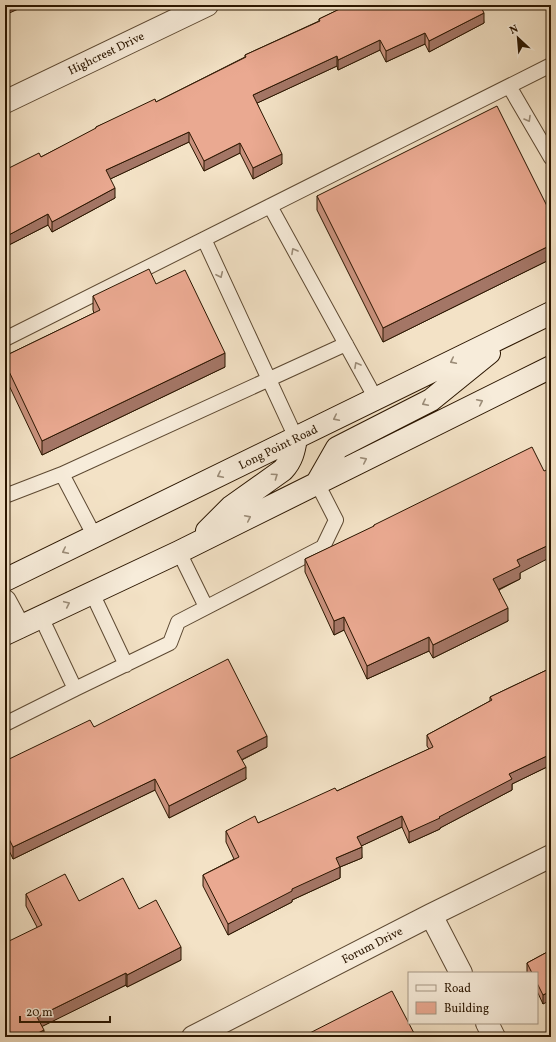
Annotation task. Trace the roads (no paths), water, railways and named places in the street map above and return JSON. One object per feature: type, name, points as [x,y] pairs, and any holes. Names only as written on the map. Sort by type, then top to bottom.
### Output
[{"type":"main road","name":"Highcrest Drive","points":[[5,102],[207,5]]},
{"type":"main road","name":"Long Point Road","points":[[5,580],[551,313]]},
{"type":"main road","points":[[317,483],[337,448],[431,400],[522,327]]},
{"type":"main road","points":[[5,601],[12,630],[185,549],[551,367]]},
{"type":"main road","points":[[185,549],[231,507],[283,470],[289,464],[293,456],[296,438]]},
{"type":"main road","name":"Forum Drive","points":[[193,1037],[431,915],[551,856]]},
{"type":"main road","points":[[431,915],[460,972]]},
{"type":"main road","points":[[488,1024],[494,1037]]},
{"type":"lane","points":[[5,339],[551,65]]},
{"type":"lane","points":[[509,86],[551,158]]},
{"type":"lane","points":[[270,206],[376,399]]},
{"type":"lane","points":[[204,239],[296,438]]},
{"type":"lane","points":[[6,494],[62,474],[346,344]]},
{"type":"lane","points":[[62,474],[94,537]]},
{"type":"lane","points":[[5,724],[170,643],[178,622],[323,547],[336,520],[317,483]]},
{"type":"lane","points":[[185,549],[206,607]]},
{"type":"lane","points":[[92,593],[126,665]]},
{"type":"lane","points":[[41,617],[76,689]]}]
